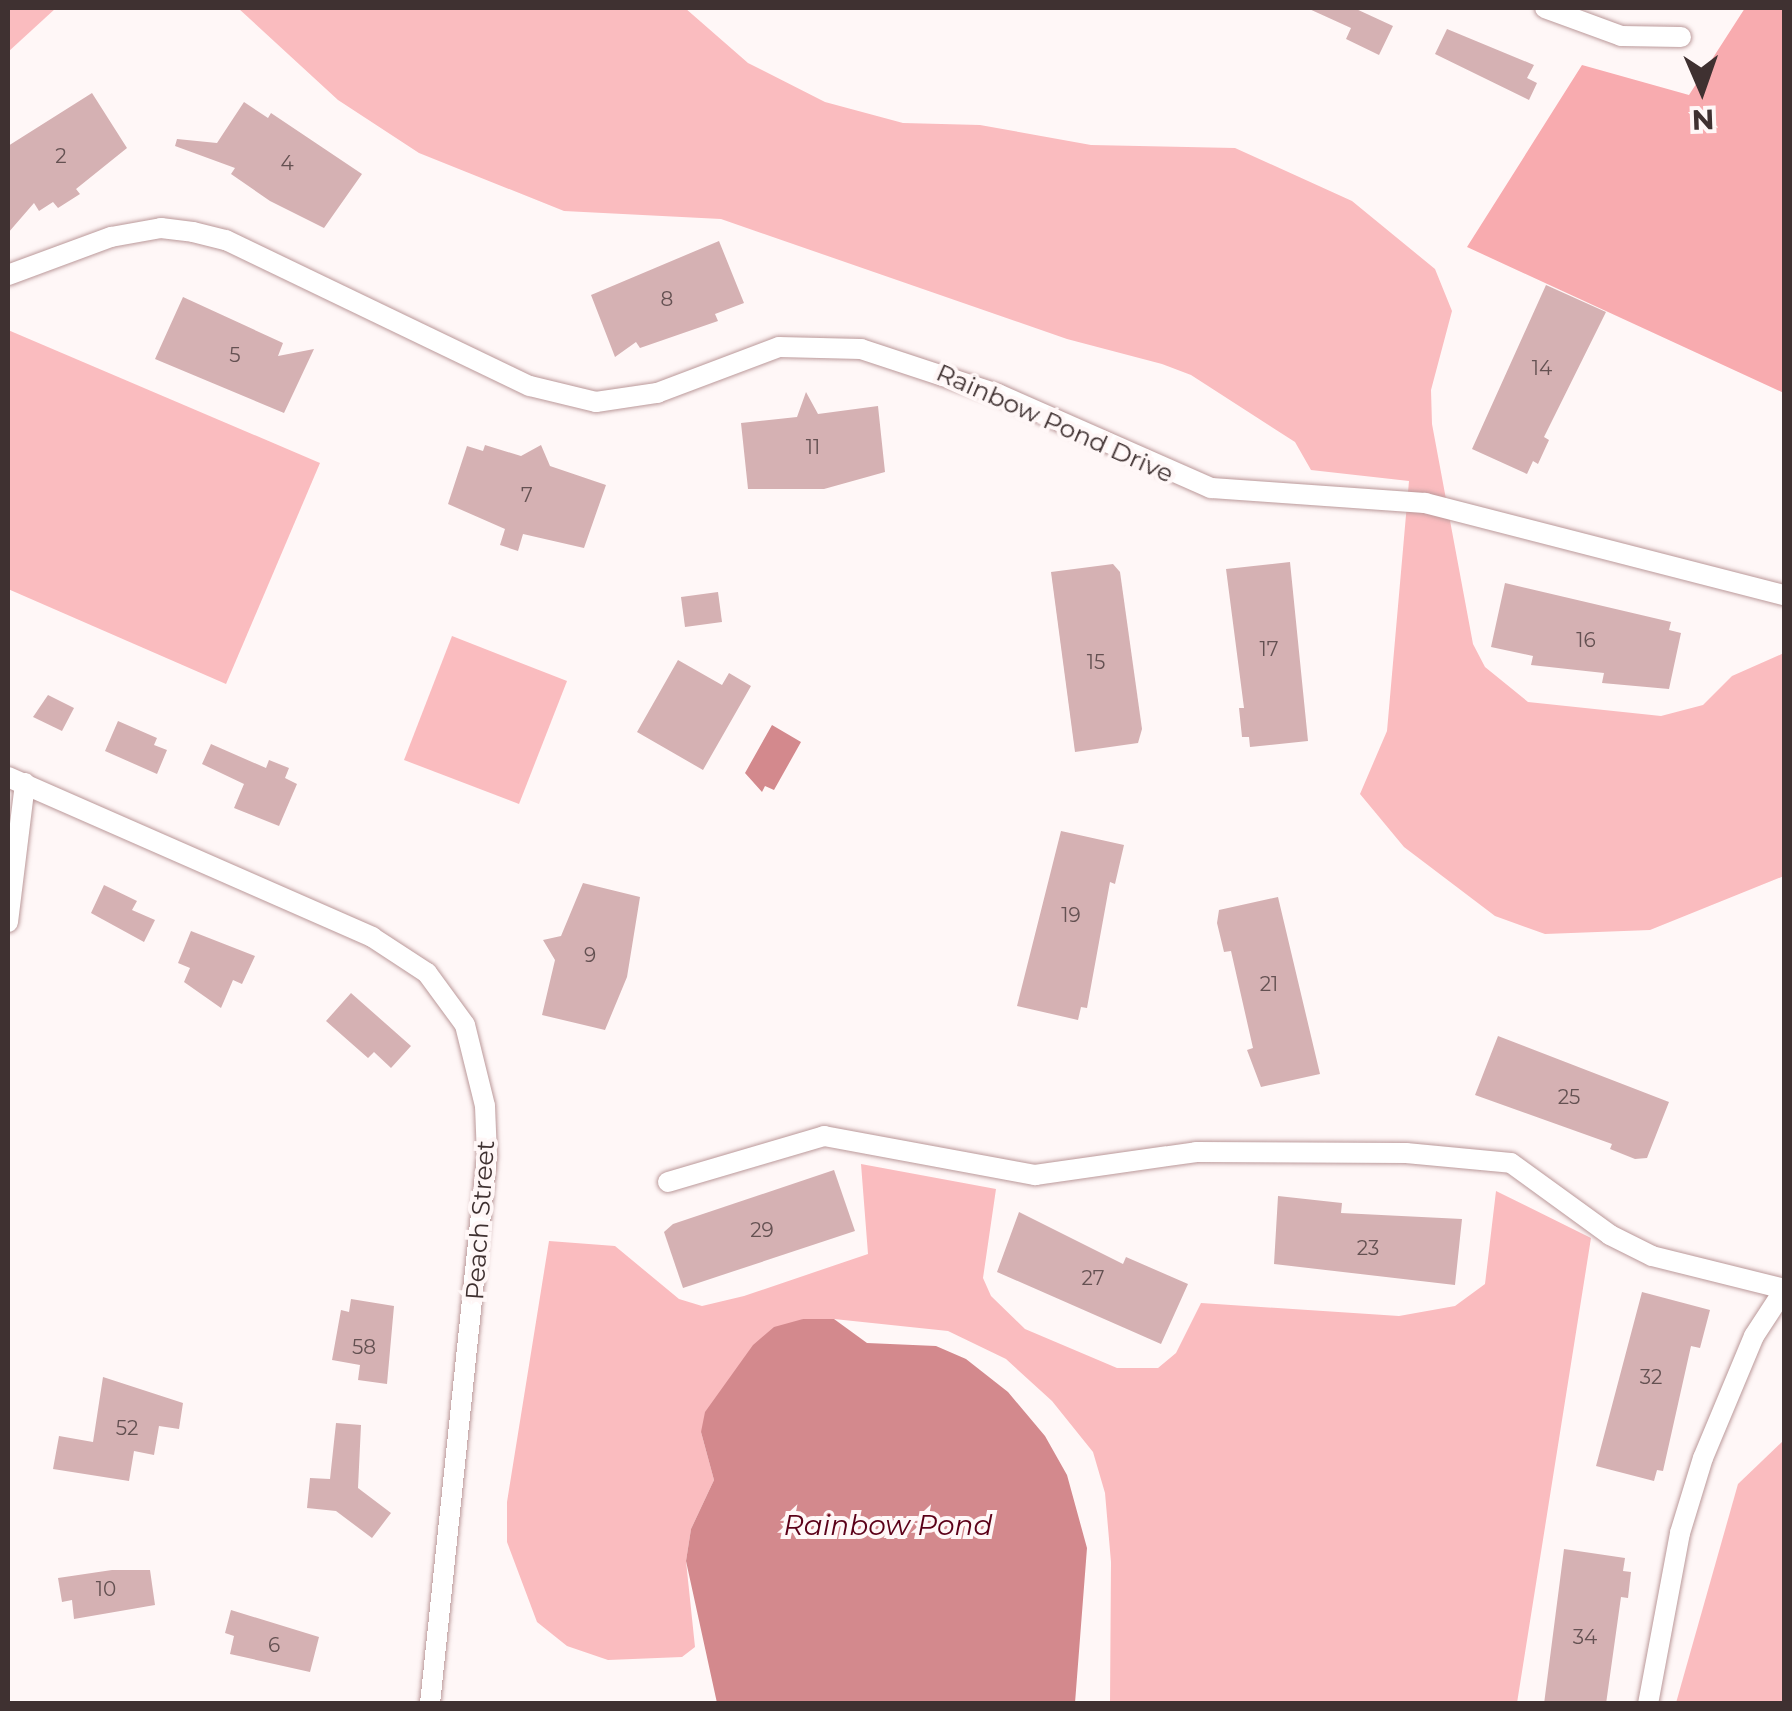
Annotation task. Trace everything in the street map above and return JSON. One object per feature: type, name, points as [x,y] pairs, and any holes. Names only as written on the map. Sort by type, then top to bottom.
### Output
[{"type":"street","points":[[1545,8],[1621,36],[1681,37]]},
{"type":"street","name":"Rainbow Pond Drive","points":[[8,275],[111,237],[161,228],[192,232],[226,240],[530,386],[596,402],[656,392],[780,347],[860,349],[1000,395],[1211,488],[1425,503],[1784,595]]},
{"type":"street","points":[[8,922],[16,780]]},
{"type":"street","name":"Peach Street","points":[[16,780],[372,937],[426,974],[466,1025],[486,1106],[488,1156],[430,1704]]},
{"type":"street","points":[[668,1182],[824,1136],[1035,1176],[1196,1152],[1406,1153],[1511,1163],[1610,1235],[1652,1256],[1784,1290],[1754,1336],[1703,1458],[1680,1532],[1648,1704]]},
{"type":"shaded area","points":[[8,8],[56,8],[8,52]]},
{"type":"shaded area","points":[[238,8],[685,8],[748,63],[825,102],[903,123],[980,125],[1091,145],[1235,148],[1352,201],[1435,269],[1452,311],[1431,390],[1432,424],[1473,644],[1485,667],[1528,702],[1661,716],[1703,705],[1732,676],[1784,653],[1784,876],[1650,930],[1545,934],[1495,916],[1404,847],[1360,794],[1387,731],[1409,481],[1311,470],[1295,442],[1191,375],[1162,364],[1067,339],[721,219],[564,211],[419,153],[338,100]]},
{"type":"shaded area","points":[[1745,8],[1784,8],[1784,393],[1467,247],[1582,65],[1689,95]]},
{"type":"shaded area","points":[[8,330],[320,463],[226,684],[8,589]]},
{"type":"shaded area","points":[[452,636],[567,681],[519,804],[404,760]]},
{"type":"shaded area","points":[[861,1164],[996,1189],[983,1278],[991,1296],[1025,1329],[1117,1368],[1158,1368],[1176,1353],[1201,1303],[1399,1316],[1455,1306],[1485,1284],[1496,1191],[1591,1238],[1517,1703],[1110,1703],[1111,1562],[1105,1493],[1093,1452],[1052,1401],[1006,1359],[948,1331],[834,1319],[803,1319],[701,1432],[714,1480],[691,1529],[686,1561],[695,1647],[682,1657],[608,1660],[567,1646],[537,1622],[507,1542],[507,1502],[549,1241],[615,1246],[679,1299],[702,1306],[744,1296],[868,1254]]},
{"type":"shaded area","points":[[1784,1440],[1784,1703],[1676,1703],[1738,1484]]},
{"type":"water","points":[[772,725],[801,742],[774,790],[765,786],[762,792],[745,773]]},
{"type":"water","name":"Rainbow Pond","points":[[803,1319],[834,1319],[867,1343],[936,1346],[966,1359],[1008,1392],[1045,1436],[1067,1475],[1087,1548],[1075,1703],[717,1703],[686,1561],[691,1529],[714,1480],[701,1432],[705,1412],[753,1345],[774,1327]]},
{"type":"building","points":[[1307,8],[1354,8],[1393,26],[1379,55],[1346,39],[1351,28]]},
{"type":"building","points":[[1447,29],[1534,65],[1527,78],[1537,83],[1529,100],[1435,54]]},
{"type":"building","points":[[92,93],[127,148],[76,189],[80,194],[58,208],[53,202],[39,211],[34,203],[8,233],[8,146]]},
{"type":"building","points":[[244,102],[268,118],[271,113],[362,174],[324,228],[270,201],[231,174],[235,168],[175,146],[177,139],[217,143]]},
{"type":"building","points":[[719,241],[744,303],[715,314],[718,321],[640,348],[636,342],[615,357],[591,295]]},
{"type":"building","points":[[1546,285],[1606,312],[1544,437],[1549,440],[1538,464],[1533,461],[1527,474],[1472,449]]},
{"type":"building","points":[[183,297],[283,343],[278,356],[314,349],[284,413],[155,359]]},
{"type":"building","points":[[806,392],[818,414],[878,406],[885,472],[824,489],[748,489],[741,423],[797,417]]},
{"type":"building","points":[[485,445],[521,456],[541,445],[550,466],[606,485],[584,548],[523,534],[518,551],[500,545],[505,529],[448,504],[467,446],[483,451]]},
{"type":"building","points":[[1290,562],[1308,741],[1250,747],[1249,737],[1242,737],[1239,708],[1244,708],[1226,569]]},
{"type":"building","points":[[1113,564],[1120,572],[1142,729],[1138,743],[1075,752],[1051,572]]},
{"type":"building","points":[[1505,583],[1671,622],[1669,630],[1681,633],[1669,689],[1602,683],[1604,673],[1531,665],[1533,656],[1491,647]]},
{"type":"building","points":[[718,592],[722,622],[685,627],[681,597]]},
{"type":"building","points":[[678,660],[722,685],[729,673],[751,686],[703,770],[637,732]]},
{"type":"building","points":[[48,695],[74,708],[62,731],[33,717]]},
{"type":"building","points":[[118,721],[157,738],[154,745],[167,750],[157,774],[105,751]]},
{"type":"building","points":[[211,744],[266,768],[269,760],[289,768],[285,778],[297,784],[279,826],[234,808],[244,784],[202,764]]},
{"type":"building","points":[[1061,831],[1124,845],[1115,884],[1110,882],[1087,1008],[1081,1007],[1078,1020],[1017,1006]]},
{"type":"building","points":[[583,883],[640,897],[627,977],[605,1030],[542,1015],[555,960],[543,940],[561,936]]},
{"type":"building","points":[[104,885],[137,901],[132,910],[155,920],[144,942],[91,913]]},
{"type":"building","points":[[1278,897],[1320,1074],[1261,1087],[1247,1050],[1253,1048],[1231,951],[1224,952],[1217,923],[1219,910]]},
{"type":"building","points":[[191,931],[255,956],[242,984],[233,980],[221,1008],[184,982],[190,968],[178,963]]},
{"type":"building","points":[[351,993],[411,1046],[391,1068],[374,1052],[368,1058],[326,1021]]},
{"type":"building","points":[[1498,1036],[1669,1102],[1647,1158],[1635,1159],[1610,1149],[1612,1144],[1475,1095]]},
{"type":"building","points":[[834,1170],[855,1231],[683,1288],[664,1232],[673,1224]]},
{"type":"building","points":[[1278,1196],[1342,1203],[1341,1213],[1462,1219],[1455,1285],[1274,1264]]},
{"type":"building","points":[[1019,1212],[1123,1264],[1126,1257],[1188,1284],[1161,1344],[997,1272]]},
{"type":"building","points":[[1642,1292],[1710,1310],[1700,1348],[1691,1346],[1663,1471],[1657,1470],[1654,1481],[1596,1466]]},
{"type":"building","points":[[351,1299],[394,1306],[387,1384],[358,1380],[360,1365],[332,1360],[341,1310],[349,1312]]},
{"type":"building","points":[[103,1377],[183,1403],[179,1429],[159,1426],[154,1455],[134,1451],[129,1481],[53,1469],[59,1436],[93,1442]]},
{"type":"building","points":[[336,1423],[361,1425],[358,1488],[391,1513],[372,1538],[336,1511],[307,1508],[310,1478],[330,1479]]},
{"type":"building","points":[[1564,1549],[1625,1558],[1623,1571],[1631,1572],[1628,1598],[1621,1597],[1606,1704],[1544,1704]]},
{"type":"building","points":[[112,1570],[150,1570],[155,1605],[74,1619],[72,1600],[62,1602],[58,1578]]},
{"type":"building","points":[[231,1610],[319,1637],[310,1672],[230,1654],[234,1636],[225,1633]]}]
